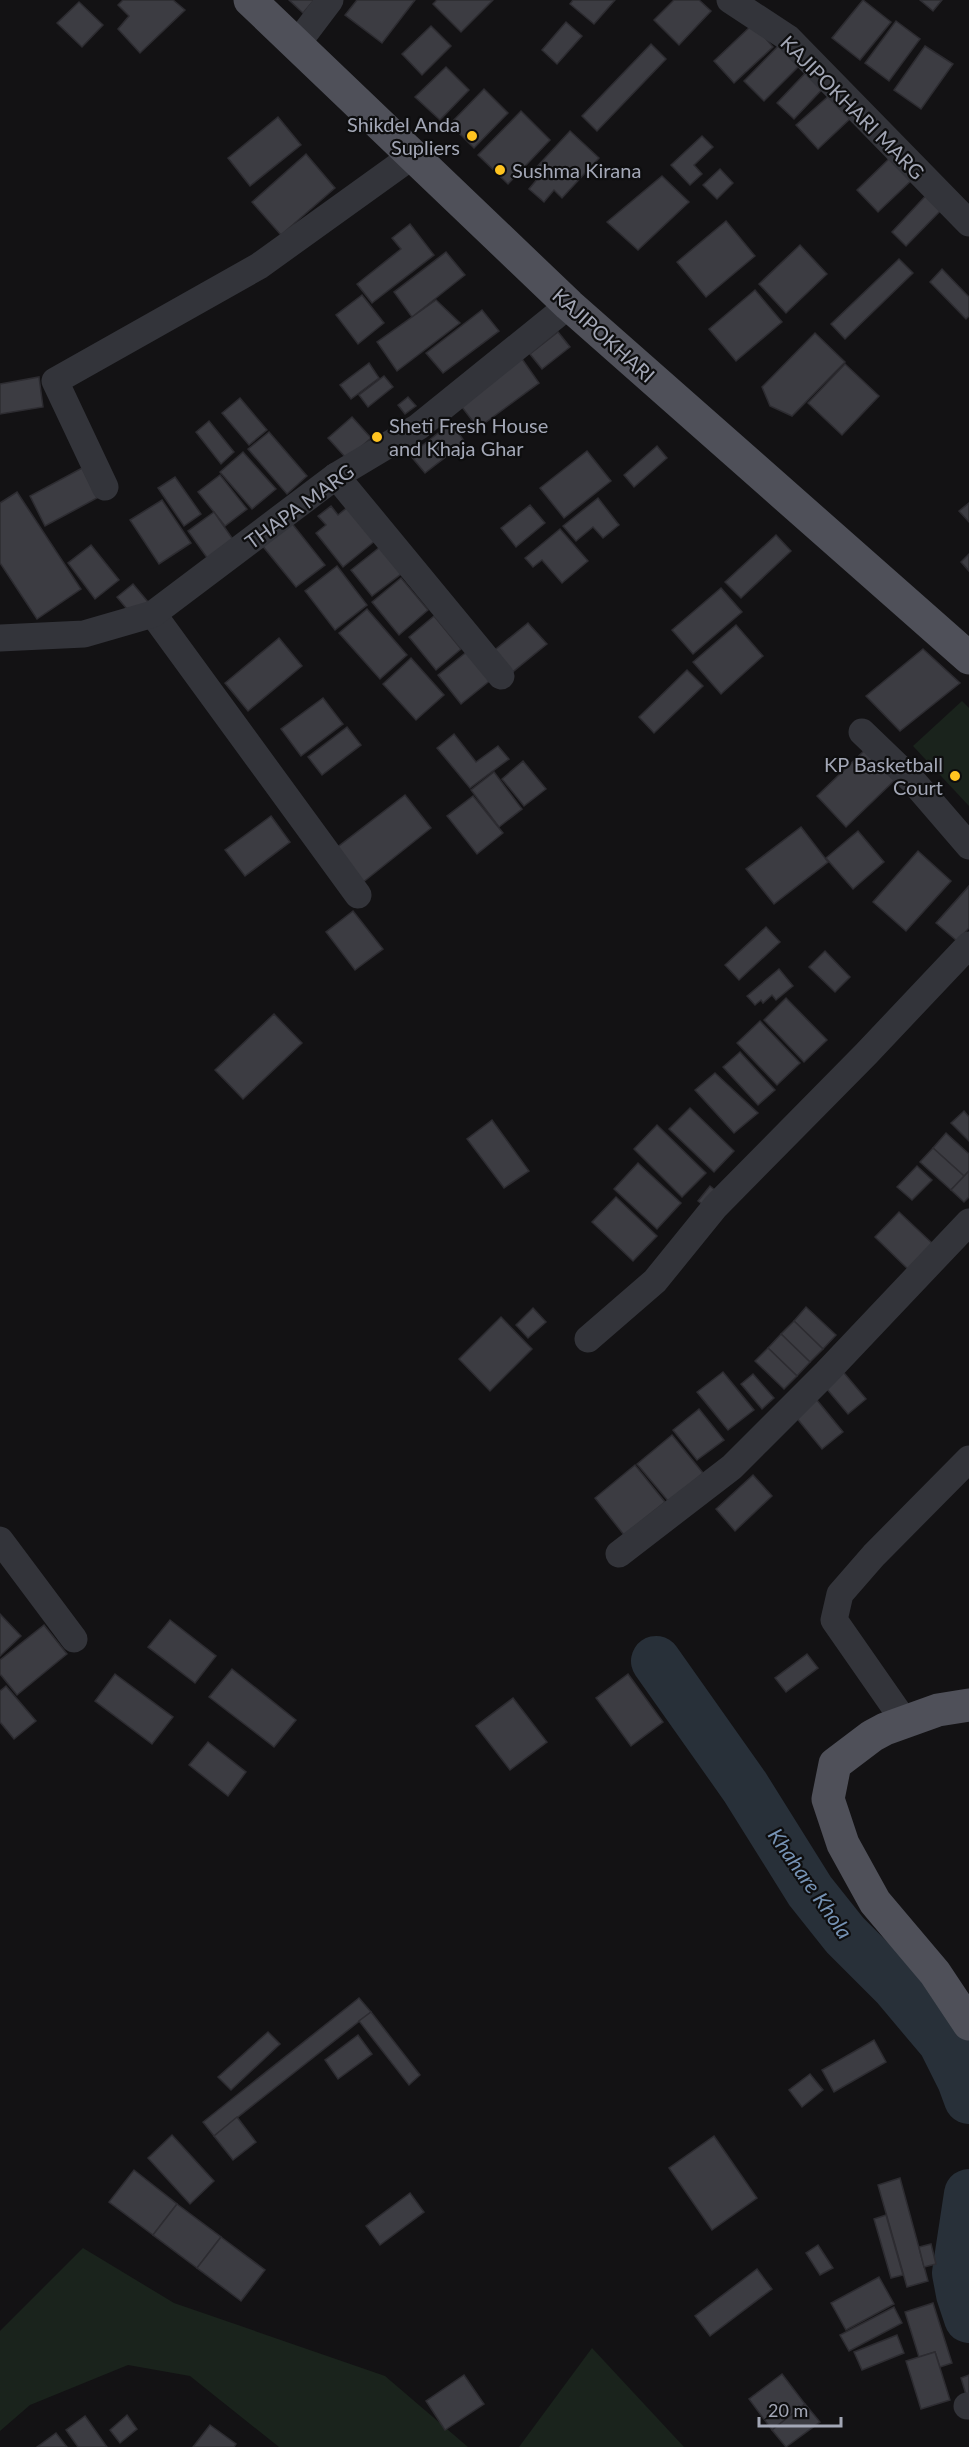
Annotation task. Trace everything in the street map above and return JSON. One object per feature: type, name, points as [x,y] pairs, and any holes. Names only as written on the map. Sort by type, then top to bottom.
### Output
[{"type":"main road","name":"KAJIPOKHARI","points":[[250,0],[569,304],[969,658]]},
{"type":"main road","points":[[969,1705],[938,1710],[872,1736],[835,1764],[828,1798],[843,1844],[875,1902],[935,1973],[969,2024]]},
{"type":"street","points":[[296,45],[330,0]]},
{"type":"street","name":"KAJIPOKHARI MARG","points":[[730,0],[788,38],[969,223]]},
{"type":"street","points":[[105,487],[55,381],[259,266],[412,156]]},
{"type":"street","name":"THAPA MARG","points":[[0,638],[84,634],[153,614],[336,476],[418,427],[569,304]]},
{"type":"street","points":[[336,476],[501,676]]},
{"type":"street","points":[[153,614],[358,895]]},
{"type":"street","points":[[862,732],[913,781],[969,846]]},
{"type":"street","points":[[588,1339],[655,1281],[715,1207],[866,1054],[969,945]]},
{"type":"street","points":[[619,1554],[732,1467],[826,1373],[969,1222]]},
{"type":"street","points":[[905,1722],[834,1620],[840,1594],[874,1555],[969,1459]]},
{"type":"street","points":[[0,1540],[74,1639]]},
{"type":"shaded area","name":"KP Basketball Court","points":[[962,701],[969,708],[969,806],[913,746]]},
{"type":"shaded area","points":[[83,2248],[174,2303],[385,2376],[468,2447],[279,2447],[190,2376],[128,2365],[30,2405],[0,2431],[0,2331]]},
{"type":"shaded area","points":[[592,2348],[684,2447],[519,2447]]},
{"type":"building","points":[[123,0],[173,0],[185,10],[140,53],[118,29],[129,16],[118,5]]},
{"type":"building","points":[[289,0],[314,0],[303,13]]},
{"type":"building","points":[[357,0],[415,0],[382,43],[345,15]]},
{"type":"building","points":[[437,0],[493,0],[461,32],[433,4]]},
{"type":"building","points":[[573,0],[615,0],[594,24],[570,4]]},
{"type":"building","points":[[674,0],[699,0],[711,11],[679,45],[654,20]]},
{"type":"building","points":[[863,0],[891,22],[860,60],[832,38]]},
{"type":"building","points":[[920,0],[942,0],[933,11]]},
{"type":"building","points":[[79,2],[103,25],[82,47],[57,23]]},
{"type":"building","points":[[896,21],[920,39],[889,81],[865,63]]},
{"type":"building","points":[[566,22],[582,36],[557,64],[542,50]]},
{"type":"building","points":[[753,24],[773,47],[734,83],[714,61]]},
{"type":"building","points":[[431,26],[451,46],[422,75],[402,54]]},
{"type":"building","points":[[784,40],[805,60],[764,101],[744,81]]},
{"type":"building","points":[[651,44],[666,59],[597,131],[582,116]]},
{"type":"building","points":[[925,46],[953,64],[921,109],[894,90]]},
{"type":"building","points":[[813,65],[830,81],[794,119],[777,103]]},
{"type":"building","points":[[446,67],[469,90],[440,120],[415,97]]},
{"type":"building","points":[[484,89],[508,113],[474,148],[450,124]]},
{"type":"building","points":[[832,93],[853,116],[818,149],[796,125]]},
{"type":"building","points":[[521,111],[550,140],[508,184],[478,155]]},
{"type":"building","points":[[278,117],[301,145],[250,186],[228,158]]},
{"type":"building","points":[[570,131],[599,158],[562,198],[554,190],[544,202],[529,189],[539,177],[533,171]]},
{"type":"building","points":[[702,136],[713,147],[694,165],[702,174],[690,185],[671,165]]},
{"type":"building","points":[[306,154],[335,188],[281,235],[252,202]]},
{"type":"building","points":[[894,154],[916,176],[878,212],[857,190]]},
{"type":"building","points":[[720,169],[733,183],[717,199],[703,185]]},
{"type":"building","points":[[662,176],[689,202],[638,250],[607,222]]},
{"type":"building","points":[[931,190],[946,205],[906,246],[892,232]]},
{"type":"building","points":[[726,221],[755,256],[706,297],[677,262]]},
{"type":"building","points":[[410,224],[434,255],[372,303],[357,284],[401,249],[392,238]]},
{"type":"building","points":[[800,245],[827,274],[786,313],[759,284]]},
{"type":"building","points":[[446,252],[465,275],[412,317],[394,292]]},
{"type":"building","points":[[899,259],[913,273],[845,339],[831,324]]},
{"type":"building","points":[[942,269],[969,297],[969,316],[966,319],[930,282]]},
{"type":"building","points":[[755,290],[782,322],[736,361],[709,329]]},
{"type":"building","points":[[362,295],[384,323],[358,344],[336,315]]},
{"type":"building","points":[[436,300],[460,323],[397,371],[377,342]]},
{"type":"building","points":[[482,310],[499,331],[443,373],[426,353]]},
{"type":"building","points":[[558,332],[570,347],[542,369],[530,354]]},
{"type":"building","points":[[815,333],[845,362],[792,416],[770,406],[762,387]]},
{"type":"building","points":[[520,356],[539,383],[478,428],[458,402]]},
{"type":"building","points":[[369,363],[379,378],[351,399],[340,385]]},
{"type":"building","points":[[845,364],[879,396],[842,435],[808,403]]},
{"type":"building","points":[[384,376],[393,387],[368,407],[359,395]]},
{"type":"building","points":[[39,377],[43,407],[0,414],[0,384]]},
{"type":"building","points":[[408,397],[416,406],[405,414],[398,405]]},
{"type":"building","points":[[240,398],[267,430],[249,445],[222,413]]},
{"type":"building","points":[[352,417],[371,438],[347,459],[328,438]]},
{"type":"building","points":[[209,421],[234,452],[221,464],[196,432]]},
{"type":"building","points":[[451,423],[465,442],[425,473],[410,455]]},
{"type":"building","points":[[269,432],[307,476],[287,494],[248,449]]},
{"type":"building","points":[[657,446],[667,458],[634,487],[624,475]]},
{"type":"building","points":[[587,451],[611,481],[564,518],[540,488]]},
{"type":"building","points":[[243,452],[276,489],[252,509],[220,472]]},
{"type":"building","points":[[82,468],[97,498],[45,526],[30,496]]},
{"type":"building","points":[[220,475],[247,509],[225,526],[198,492]]},
{"type":"building","points":[[175,477],[201,514],[184,526],[158,488]]},
{"type":"building","points":[[17,492],[81,589],[37,619],[0,563],[0,503]]},
{"type":"building","points":[[598,498],[619,525],[603,538],[593,527],[576,541],[563,526]]},
{"type":"building","points":[[162,500],[191,543],[159,564],[130,520]]},
{"type":"building","points":[[969,503],[969,522],[959,511]]},
{"type":"building","points":[[530,505],[545,523],[516,547],[501,528]]},
{"type":"building","points":[[331,506],[338,515],[349,506],[376,540],[343,567],[316,533],[326,525],[318,516]]},
{"type":"building","points":[[214,512],[234,541],[208,559],[188,531]]},
{"type":"building","points":[[290,521],[325,565],[296,587],[261,544]]},
{"type":"building","points":[[560,529],[588,561],[562,583],[542,560],[533,567],[525,558]]},
{"type":"building","points":[[776,535],[791,551],[741,598],[725,582]]},
{"type":"building","points":[[91,545],[119,580],[95,599],[68,563]]},
{"type":"building","points":[[380,547],[401,574],[372,596],[351,570]]},
{"type":"building","points":[[969,554],[969,571],[961,562]]},
{"type":"building","points":[[337,566],[367,605],[335,630],[305,591]]},
{"type":"building","points":[[401,578],[428,610],[399,635],[372,602]]},
{"type":"building","points":[[133,584],[148,602],[132,615],[117,597]]},
{"type":"building","points":[[721,588],[742,612],[693,654],[672,630]]},
{"type":"building","points":[[367,609],[407,655],[380,679],[339,633]]},
{"type":"building","points":[[434,616],[461,649],[436,670],[409,637]]},
{"type":"building","points":[[528,623],[547,644],[504,679],[486,657]]},
{"type":"building","points":[[736,625],[763,656],[721,694],[693,662]]},
{"type":"building","points":[[279,638],[302,666],[248,711],[225,683]]},
{"type":"building","points":[[923,649],[960,683],[900,731],[866,696]]},
{"type":"building","points":[[469,650],[492,679],[461,704],[438,675]]},
{"type":"building","points":[[411,658],[444,695],[416,720],[383,684]]},
{"type":"building","points":[[687,670],[703,686],[654,733],[639,717]]},
{"type":"building","points":[[323,698],[343,724],[301,756],[281,729]]},
{"type":"building","points":[[347,727],[361,745],[322,775],[308,757]]},
{"type":"building","points":[[454,734],[476,762],[498,746],[509,759],[470,788],[437,748]]},
{"type":"building","points":[[868,747],[897,778],[846,827],[817,796]]},
{"type":"building","points":[[523,761],[546,789],[524,806],[502,779]]},
{"type":"building","points":[[494,772],[522,809],[499,827],[471,790]]},
{"type":"building","points":[[405,795],[431,828],[362,883],[335,849]]},
{"type":"building","points":[[473,796],[503,833],[477,854],[447,816]]},
{"type":"building","points":[[271,816],[290,842],[245,876],[225,850]]},
{"type":"building","points":[[801,827],[828,862],[774,904],[746,869]]},
{"type":"building","points":[[858,831],[884,862],[853,889],[826,858]]},
{"type":"building","points":[[918,851],[951,881],[906,931],[873,902]]},
{"type":"building","points":[[969,886],[969,928],[957,941],[936,923]]},
{"type":"building","points":[[353,911],[383,949],[355,970],[326,932]]},
{"type":"building","points":[[766,927],[780,942],[739,980],[725,965]]},
{"type":"building","points":[[825,951],[850,977],[835,992],[809,967]]},
{"type":"building","points":[[779,969],[793,986],[776,1000],[772,995],[763,1003],[761,1000],[755,1005],[747,996]]},
{"type":"building","points":[[786,998],[827,1040],[804,1062],[764,1020]]},
{"type":"building","points":[[274,1014],[302,1043],[243,1099],[215,1070]]},
{"type":"building","points":[[760,1021],[800,1063],[777,1085],[737,1043]]},
{"type":"building","points":[[740,1052],[775,1090],[758,1105],[723,1067]]},
{"type":"building","points":[[715,1073],[758,1113],[734,1133],[695,1090]]},
{"type":"building","points":[[690,1108],[734,1151],[714,1172],[669,1129]]},
{"type":"building","points":[[964,1111],[969,1117],[969,1141],[951,1123]]},
{"type":"building","points":[[492,1120],[529,1171],[504,1188],[467,1139]]},
{"type":"building","points":[[657,1125],[706,1173],[682,1197],[634,1149]]},
{"type":"building","points":[[946,1133],[969,1154],[969,1171],[964,1176],[933,1148]]},
{"type":"building","points":[[933,1148],[964,1176],[951,1190],[920,1162]]},
{"type":"building","points":[[638,1163],[681,1203],[657,1229],[614,1189]]},
{"type":"building","points":[[917,1166],[932,1180],[912,1200],[897,1187]]},
{"type":"building","points":[[969,1171],[969,1197],[964,1202],[951,1190]]},
{"type":"building","points":[[710,1186],[720,1194],[708,1209],[698,1201]]},
{"type":"building","points":[[616,1197],[657,1236],[633,1261],[592,1222]]},
{"type":"building","points":[[899,1212],[935,1246],[911,1272],[875,1237]]},
{"type":"building","points":[[806,1307],[836,1335],[823,1349],[794,1321]]},
{"type":"building","points":[[533,1308],[546,1322],[528,1338],[516,1325]]},
{"type":"building","points":[[501,1317],[532,1349],[490,1391],[459,1359]]},
{"type":"building","points":[[794,1321],[823,1349],[810,1362],[781,1334]]},
{"type":"building","points":[[781,1334],[810,1362],[797,1376],[768,1348]]},
{"type":"building","points":[[768,1348],[797,1376],[784,1389],[755,1361]]},
{"type":"building","points":[[839,1367],[866,1399],[848,1414],[821,1382]]},
{"type":"building","points":[[723,1372],[754,1410],[728,1430],[697,1392]]},
{"type":"building","points":[[753,1374],[774,1398],[762,1409],[741,1384]]},
{"type":"building","points":[[812,1394],[843,1432],[822,1449],[791,1411]]},
{"type":"building","points":[[699,1409],[724,1440],[697,1460],[673,1430]]},
{"type":"building","points":[[672,1435],[703,1473],[669,1502],[637,1464]]},
{"type":"building","points":[[635,1465],[665,1502],[624,1535],[595,1498]]},
{"type":"building","points":[[753,1475],[772,1496],[735,1531],[716,1509]]},
{"type":"building","points":[[0,1614],[21,1636],[0,1656]]},
{"type":"building","points":[[170,1620],[216,1656],[195,1683],[148,1647]]},
{"type":"building","points":[[44,1625],[67,1654],[17,1695],[0,1674],[0,1660]]},
{"type":"building","points":[[807,1654],[818,1668],[786,1692],[775,1678]]},
{"type":"building","points":[[232,1669],[296,1720],[274,1747],[209,1697]]},
{"type":"building","points":[[115,1674],[173,1717],[152,1744],[95,1701]]},
{"type":"building","points":[[628,1674],[663,1722],[631,1746],[596,1698]]},
{"type":"building","points":[[6,1686],[36,1721],[14,1739],[0,1722],[0,1691]]},
{"type":"building","points":[[513,1698],[547,1742],[510,1770],[476,1726]]},
{"type":"building","points":[[208,1742],[246,1772],[228,1796],[189,1765]]},
{"type":"building","points":[[359,1998],[371,2012],[214,2136],[203,2122]]},
{"type":"building","points":[[371,2012],[420,2075],[409,2085],[359,2021]]},
{"type":"building","points":[[268,2032],[280,2044],[231,2090],[218,2077]]},
{"type":"building","points":[[358,2035],[372,2054],[338,2079],[325,2060]]},
{"type":"building","points":[[874,2040],[886,2062],[834,2092],[822,2070]]},
{"type":"building","points":[[810,2074],[823,2090],[802,2107],[789,2090]]},
{"type":"building","points":[[237,2117],[256,2142],[233,2160],[214,2136]]},
{"type":"building","points":[[172,2135],[214,2181],[190,2204],[148,2158]]},
{"type":"building","points":[[714,2136],[757,2198],[712,2230],[669,2168]]},
{"type":"building","points":[[134,2170],[177,2204],[153,2235],[109,2202]]},
{"type":"building","points":[[900,2178],[928,2281],[907,2287],[878,2185]]},
{"type":"building","points":[[410,2193],[424,2212],[380,2245],[366,2226]]},
{"type":"building","points":[[177,2204],[221,2237],[197,2268],[153,2235]]},
{"type":"building","points":[[886,2215],[903,2275],[891,2278],[874,2219]]},
{"type":"building","points":[[221,2237],[265,2270],[241,2301],[197,2268]]},
{"type":"building","points":[[931,2244],[936,2264],[924,2267],[919,2247]]},
{"type":"building","points":[[818,2245],[833,2268],[820,2275],[806,2253]]},
{"type":"building","points":[[757,2269],[772,2289],[710,2336],[695,2316]]},
{"type":"building","points":[[879,2277],[894,2304],[846,2330],[831,2303]]},
{"type":"building","points":[[933,2303],[952,2363],[940,2367],[935,2352],[919,2357],[905,2312]]},
{"type":"building","points":[[894,2307],[902,2323],[849,2351],[840,2335]]},
{"type":"building","points":[[897,2335],[904,2353],[862,2370],[854,2352]]},
{"type":"building","points":[[935,2352],[950,2400],[921,2409],[906,2361]]},
{"type":"building","points":[[782,2374],[805,2404],[772,2430],[749,2399]]},
{"type":"building","points":[[464,2375],[484,2404],[445,2430],[426,2401]]},
{"type":"building","points":[[969,2375],[969,2397],[967,2398],[961,2378]]},
{"type":"building","points":[[805,2404],[820,2422],[786,2447],[772,2430]]},
{"type":"building","points":[[127,2415],[137,2429],[120,2443],[110,2430]]},
{"type":"building","points":[[85,2416],[107,2447],[78,2447],[66,2430]]},
{"type":"building","points":[[210,2425],[236,2444],[234,2447],[193,2447]]},
{"type":"building","points":[[56,2433],[67,2447],[37,2447]]},
{"type":"waterway","name":"Khahare Khola","points":[[656,1661],[745,1787],[810,1891],[845,1935],[895,1985],[943,2042],[969,2099]]},
{"type":"waterway","name":"Khahare Khola","points":[[969,2194],[957,2273],[969,2318]]},
{"type":"place","name":"Shikdel Anda Supliers","points":[[472,136]]},
{"type":"place","name":"Sushma Kirana","points":[[500,170]]},
{"type":"place","name":"Sheti Fresh House and Khaja Ghar","points":[[377,437]]},
{"type":"place","name":"KP Basketball Court","points":[[955,776]]}]
